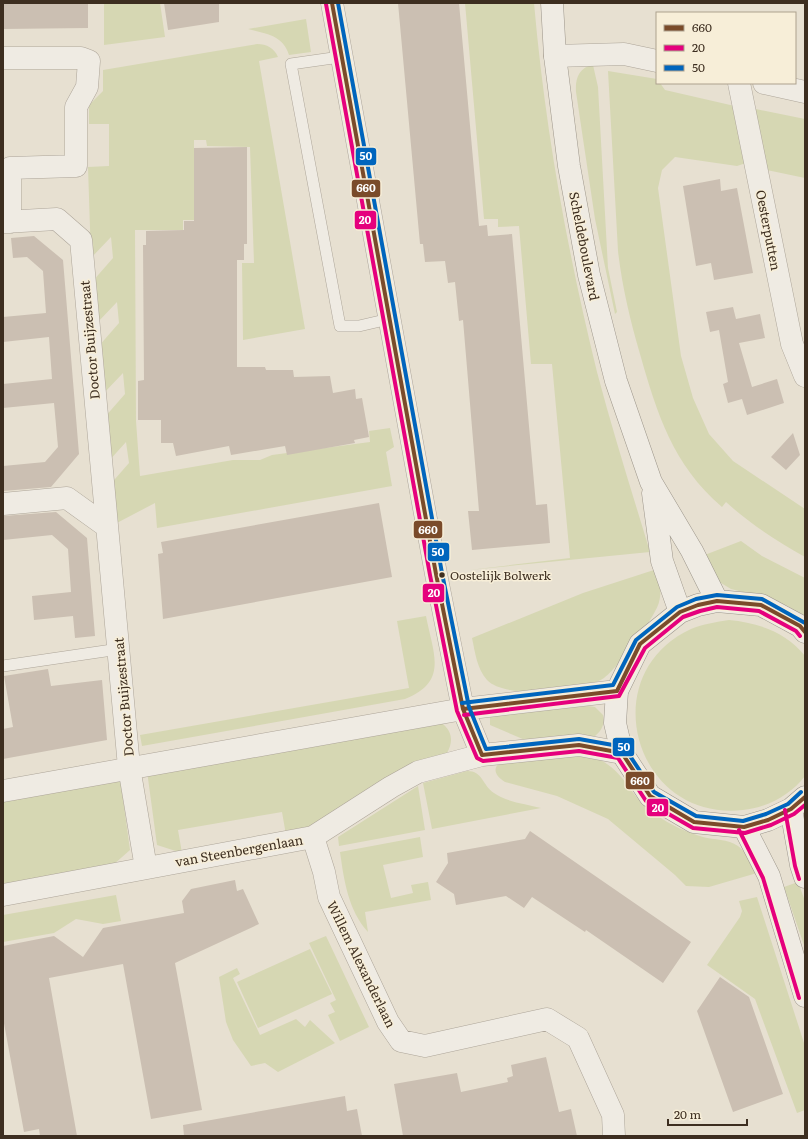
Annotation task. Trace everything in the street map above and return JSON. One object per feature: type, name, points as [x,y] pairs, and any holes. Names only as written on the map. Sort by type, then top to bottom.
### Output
[{"type":"street","points":[[332,3],[340,57],[464,709],[482,756]]},
{"type":"street","name":"Scheldeboulevard","points":[[552,3],[555,56],[569,166],[589,275],[616,381],[651,482],[662,561],[680,612]]},
{"type":"street","points":[[555,56],[624,54],[656,61]]},
{"type":"street","points":[[3,58],[81,58],[89,61],[88,87],[76,107],[76,166],[10,168],[7,222]]},
{"type":"street","name":"Oesterputten","points":[[739,84],[792,344],[805,376]]},
{"type":"street","points":[[769,84],[805,92]]},
{"type":"street","name":"Doctor Buijzestraat","points":[[7,222],[57,219],[80,240],[129,767],[146,868]]},
{"type":"street","name":"Scheldeboulevard","points":[[651,482],[692,551],[717,602]]},
{"type":"street","points":[[3,504],[67,498],[106,526]]},
{"type":"street","points":[[805,632],[800,626],[761,605],[717,602],[698,605],[680,612],[640,644],[618,691],[615,723],[622,753],[650,796],[694,822],[744,827],[768,820],[798,803],[800,864],[805,877]]},
{"type":"street","points":[[3,790],[464,709],[618,691]]},
{"type":"street","name":"van Steenbergenlaan","points":[[3,895],[312,837],[391,787],[418,772],[482,756],[578,745],[622,753]]},
{"type":"street","points":[[744,827],[769,876],[805,996]]},
{"type":"street","name":"Willem Alexanderlaan","points":[[312,837],[324,872],[329,897],[388,1022],[401,1041],[425,1046],[547,1019],[578,1038],[613,1115],[614,1136]]},
{"type":"lane","points":[[340,57],[291,64],[298,107],[340,326],[359,326],[389,319]]},
{"type":"lane","points":[[3,666],[119,649]]},
{"type":"green space","points":[[104,3],[160,3],[165,37],[104,45]]},
{"type":"green space","points":[[465,3],[534,3],[544,96],[551,143],[558,189],[576,280],[603,395],[650,552],[469,570],[570,558],[552,364],[531,364],[519,226],[498,227],[498,219],[484,219]]},
{"type":"green space","points":[[306,19],[311,52],[289,55],[283,43],[278,39],[267,34],[248,29]]},
{"type":"green space","points":[[257,44],[270,47],[278,57],[259,61],[305,329],[243,340],[242,263],[254,263],[250,147],[207,146],[206,140],[194,140],[194,220],[183,220],[183,230],[135,230],[136,421],[140,476],[233,460],[260,460],[272,455],[370,442],[369,431],[390,428],[394,447],[386,452],[392,486],[157,528],[155,503],[113,525],[108,487],[129,463],[126,442],[107,463],[104,418],[125,394],[123,373],[103,394],[98,347],[119,323],[117,302],[97,323],[92,282],[113,258],[111,237],[91,258],[88,167],[109,166],[109,124],[89,124],[89,105],[103,91],[103,70]]},
{"type":"green space","points":[[593,65],[598,87],[608,268],[617,312],[615,314],[595,219],[576,92],[576,83],[579,74],[584,68]]},
{"type":"green space","points":[[608,71],[656,79],[656,84],[661,84],[665,90],[739,107],[746,163],[737,166],[675,157],[662,170],[658,188],[681,356],[693,398],[709,434],[733,461],[805,509],[805,557],[764,532],[726,502],[722,507],[705,491],[679,456],[660,418],[646,376],[624,290],[618,251]]},
{"type":"green space","points":[[751,108],[805,119],[805,178],[762,169]]},
{"type":"green space","points":[[741,541],[762,556],[805,578],[805,618],[788,606],[767,598],[731,589],[716,580],[702,556]]},
{"type":"green space","points":[[657,569],[660,581],[660,598],[656,609],[644,630],[626,654],[604,678],[580,687],[545,692],[527,692],[510,690],[497,686],[487,680],[481,671],[472,638],[583,593]]},
{"type":"green space","points":[[426,616],[434,654],[435,665],[433,675],[428,684],[419,692],[405,699],[142,746],[140,735],[409,688],[397,621]]},
{"type":"green space","points":[[729,620],[761,626],[771,630],[789,641],[805,656],[805,776],[785,795],[760,807],[743,810],[705,808],[675,793],[653,770],[639,741],[636,709],[642,678],[661,650],[691,629],[705,624]]},
{"type":"green space","points":[[588,706],[595,707],[603,715],[604,721],[602,727],[595,736],[525,740],[490,725],[490,714]]},
{"type":"green space","points":[[436,720],[445,726],[450,734],[451,743],[447,753],[318,826],[286,835],[282,812],[178,830],[182,853],[157,845],[147,771]]},
{"type":"green space","points":[[587,755],[610,766],[618,773],[638,799],[662,819],[691,833],[730,842],[738,846],[747,855],[757,873],[709,887],[686,886],[608,819],[557,796],[505,782],[496,773],[497,765],[500,762]]},
{"type":"green space","points":[[467,771],[476,773],[490,790],[499,796],[510,801],[541,808],[432,829],[423,783]]},
{"type":"green space","points":[[120,777],[130,850],[113,865],[3,885],[3,798]]},
{"type":"green space","points":[[418,786],[425,830],[339,846],[338,837]]},
{"type":"green space","points":[[420,837],[423,857],[383,865],[391,898],[413,893],[411,885],[428,882],[431,900],[365,912],[368,932],[361,923],[351,904],[345,884],[340,852]]},
{"type":"green space","points":[[798,882],[805,901],[805,948],[784,887]]},
{"type":"green space","points":[[116,895],[121,921],[103,924],[76,919],[54,933],[3,942],[3,915]]},
{"type":"green space","points":[[757,897],[805,1046],[805,1110],[797,1113],[755,999],[707,965],[740,917],[742,911],[739,901]]},
{"type":"green space","points":[[326,936],[369,1027],[340,1041],[328,1015],[335,1012],[330,1003],[336,1000],[309,943]]},
{"type":"green space","points":[[310,949],[332,994],[258,1028],[237,982]]},
{"type":"green space","points":[[237,968],[240,974],[233,978],[260,1035],[296,1019],[305,1027],[310,1020],[335,1043],[278,1072],[265,1063],[251,1066],[233,1040],[226,1022],[219,977]]},
{"type":"building","points":[[3,3],[88,3],[88,28],[3,29]]},
{"type":"building","points":[[164,3],[219,3],[219,22],[168,30]]},
{"type":"building","points":[[398,3],[459,3],[479,226],[487,225],[488,236],[512,234],[536,505],[547,504],[550,543],[472,550],[468,511],[479,511],[463,320],[459,321],[455,282],[448,283],[445,261],[425,262],[423,244],[420,244]]},
{"type":"building","points":[[247,147],[247,244],[244,244],[244,260],[237,260],[237,367],[265,367],[266,370],[293,370],[294,377],[330,376],[333,393],[355,389],[356,399],[362,398],[369,437],[354,440],[355,443],[287,455],[285,446],[231,455],[229,446],[176,456],[173,443],[161,443],[161,420],[138,420],[138,381],[144,380],[143,245],[146,245],[146,231],[184,230],[184,221],[194,221],[194,148]]},
{"type":"building","points":[[720,179],[721,191],[737,188],[753,273],[714,280],[711,263],[696,266],[683,186]]},
{"type":"building","points":[[34,236],[63,260],[79,454],[51,487],[3,491],[3,466],[45,462],[58,447],[54,403],[3,408],[3,384],[52,379],[49,337],[3,342],[3,317],[46,313],[43,271],[27,257],[13,258],[11,238]]},
{"type":"building","points":[[733,307],[736,319],[760,314],[765,338],[739,343],[752,387],[777,379],[784,403],[747,415],[742,399],[728,403],[723,384],[728,382],[719,330],[710,332],[706,312]]},
{"type":"building","points":[[793,433],[800,455],[786,470],[771,457]]},
{"type":"building","points":[[379,503],[392,577],[163,619],[158,554],[163,553],[161,542]]},
{"type":"building","points":[[56,512],[87,538],[95,636],[75,638],[73,616],[34,620],[32,596],[71,592],[68,549],[52,535],[3,540],[3,516]]},
{"type":"building","points":[[48,669],[51,686],[102,680],[107,740],[3,759],[3,729],[13,727],[4,676]]},
{"type":"building","points":[[530,831],[691,942],[663,983],[586,930],[585,932],[532,897],[524,908],[506,896],[456,905],[454,894],[436,882],[448,863],[447,853],[525,839]]},
{"type":"building","points":[[235,880],[237,891],[243,889],[259,924],[175,963],[202,1110],[151,1119],[123,964],[49,978],[77,1136],[40,1136],[39,1129],[24,1132],[3,1018],[3,946],[54,936],[83,957],[103,928],[184,913],[182,901],[191,889]]},
{"type":"building","points":[[720,977],[749,997],[783,1094],[733,1112],[697,1011]]},
{"type":"building","points":[[546,1057],[559,1112],[571,1109],[577,1136],[403,1136],[394,1084],[457,1073],[461,1092],[508,1082],[507,1078],[513,1076],[511,1065]]},
{"type":"building","points":[[345,1096],[347,1111],[357,1109],[362,1136],[184,1136],[183,1125]]},
{"type":"transit line","name":"660","points":[[332,3],[436,574],[463,709],[482,755],[579,745],[622,753],[650,796],[694,822],[744,827],[768,820],[791,809],[805,797]]},
{"type":"transit line","name":"50","points":[[338,3],[442,573],[469,707],[486,749],[579,739],[624,747],[654,792],[696,816],[743,821],[766,814],[788,804],[801,792]]},
{"type":"transit line","name":"20","points":[[326,4],[430,575],[457,711],[477,758],[483,761],[579,751],[618,758],[646,801],[693,828],[745,833],[771,825],[794,814],[805,805]]},
{"type":"transit line","name":"50","points":[[462,703],[613,685],[636,640],[677,607],[696,599],[717,595],[762,599],[805,623]]},
{"type":"transit line","name":"660","points":[[617,691],[640,644],[680,612],[698,605],[717,601],[761,605],[800,626],[805,632]]},
{"type":"transit line","name":"20","points":[[464,715],[619,696],[645,648],[683,617],[717,607],[759,611],[796,631],[800,636]]},
{"type":"transit line","name":"660","points":[[463,709],[617,691]]},
{"type":"transit line","name":"20","points":[[785,810],[795,866],[799,879]]},
{"type":"transit line","name":"20","points":[[739,830],[763,878],[799,998]]},
{"type":"place","name":"Oostelijk Bolwerk","points":[[442,575]]}]
